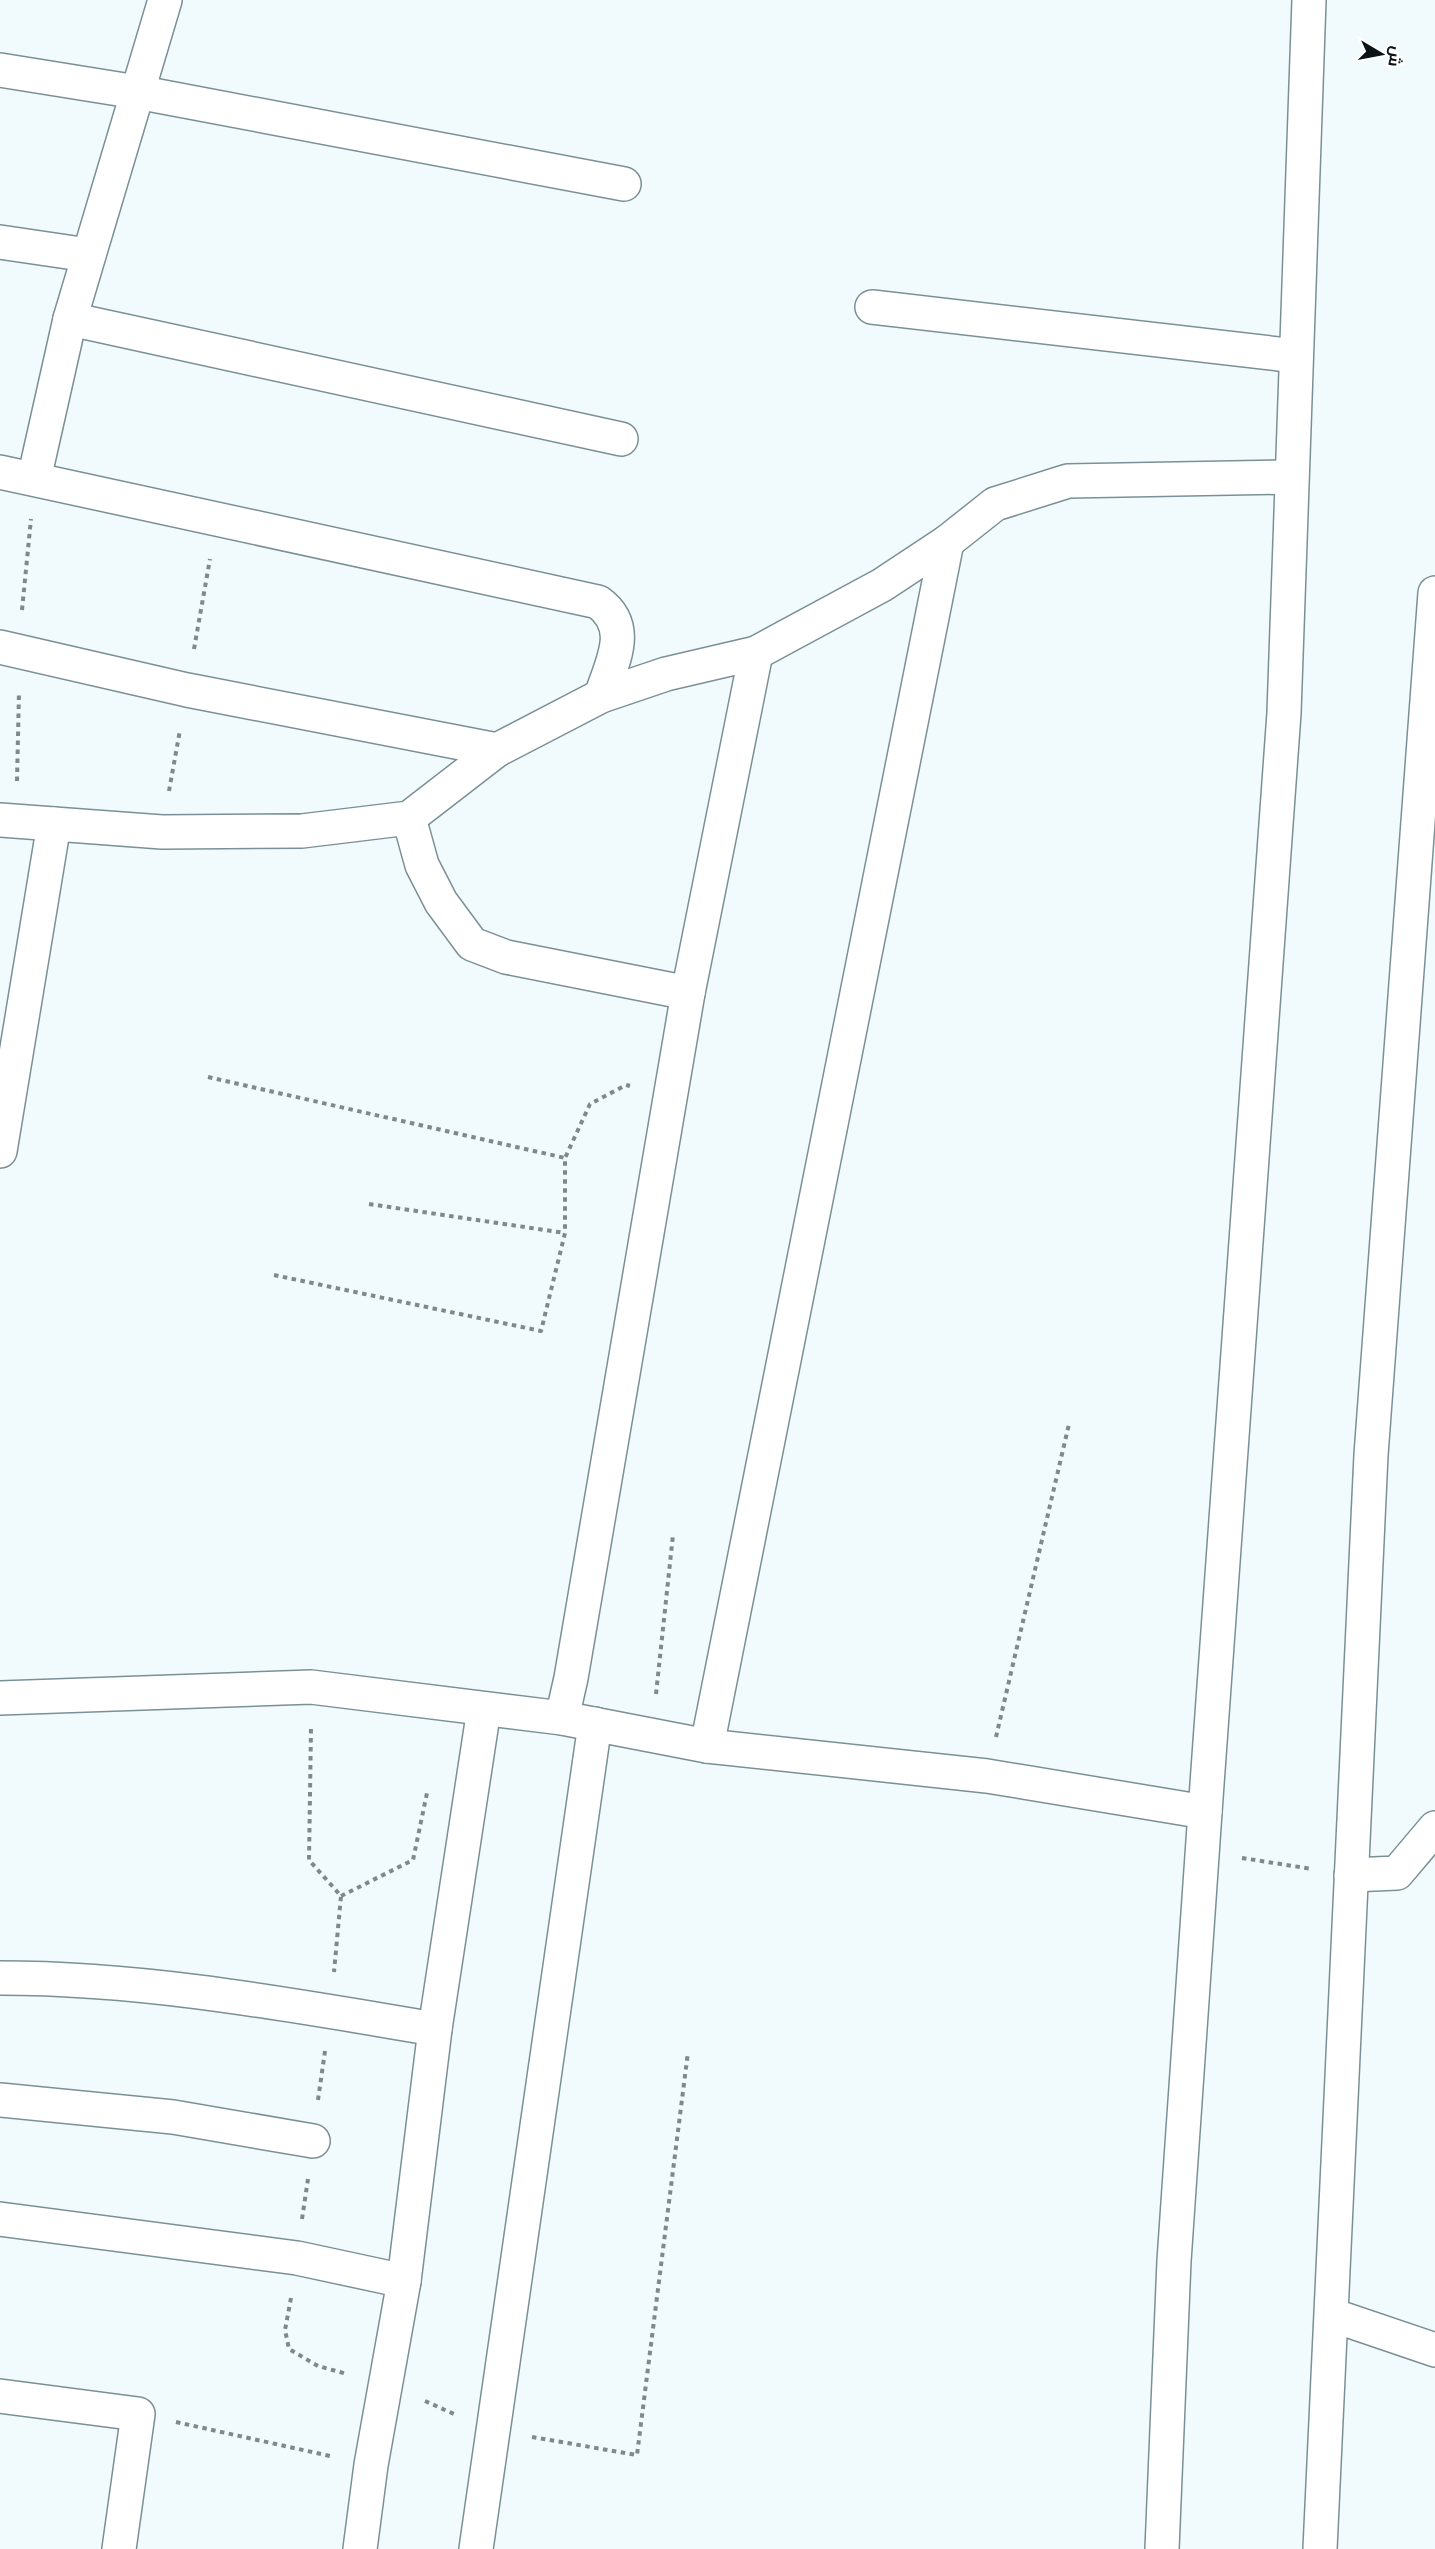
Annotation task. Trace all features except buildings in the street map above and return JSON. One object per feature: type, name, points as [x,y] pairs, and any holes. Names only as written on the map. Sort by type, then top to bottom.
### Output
[{"type":"street","points":[[34,479],[70,319],[165,0]]},
{"type":"street","points":[[1162,2549],[1174,2261],[1284,713],[1309,0]]},
{"type":"street","points":[[0,70],[137,92],[624,184]]},
{"type":"street","points":[[0,242],[88,255]]},
{"type":"street","points":[[872,307],[1296,356]]},
{"type":"street","points":[[70,319],[621,439]]},
{"type":"street","points":[[0,472],[598,602],[612,611],[617,623],[618,643],[601,696]]},
{"type":"street","points":[[0,820],[162,832],[302,831],[409,818],[497,750],[601,696],[666,674],[756,653],[882,585],[947,542],[995,504],[1068,481],[1292,477]]},
{"type":"street","points":[[708,1746],[947,542]]},
{"type":"street","points":[[1320,2549],[1372,1443],[1435,593]]},
{"type":"street","points":[[0,647],[187,690],[497,750]]},
{"type":"street","points":[[562,1718],[573,1667],[672,1098],[688,993],[756,653]]},
{"type":"street","points":[[409,818],[422,865],[441,902],[472,944],[506,957],[688,993]]},
{"type":"street","points":[[0,1151],[54,824]]},
{"type":"street","points":[[0,1698],[311,1687],[562,1718],[708,1746],[987,1776],[1205,1812]]},
{"type":"street","points":[[360,2549],[371,2465],[404,2281],[435,2029],[484,1709]]},
{"type":"street","points":[[476,2549],[596,1724]]},
{"type":"street","points":[[1351,1875],[1397,1873],[1435,1828]]},
{"type":"street","points":[[0,1978],[112,1981],[435,2029]]},
{"type":"street","points":[[0,2100],[173,2117],[313,2141]]},
{"type":"street","points":[[0,2218],[297,2258],[404,2281]]},
{"type":"street","points":[[1332,2315],[1435,2350]]},
{"type":"street","points":[[0,2396],[138,2414],[118,2549]]},
{"type":"path","points":[[208,1077],[565,1158]]},
{"type":"path","points":[[274,1275],[541,1331],[565,1233],[565,1158],[590,1104],[626,1085],[672,1098]]},
{"type":"path","points":[[369,1204],[565,1233]]},
{"type":"path","points":[[987,1776],[1069,1424]]},
{"type":"path","points":[[652,1734],[673,1535]]},
{"type":"path","points":[[311,1687],[309,1860],[341,1896],[330,2012]]},
{"type":"path","points":[[341,1896],[413,1860],[429,1782]]},
{"type":"path","points":[[1202,1852],[1351,1875]]},
{"type":"path","points":[[297,2258],[285,2330],[289,2349],[318,2366],[385,2384],[492,2430],[638,2455],[688,2052]]},
{"type":"path","points":[[138,2414],[371,2465]]}]
